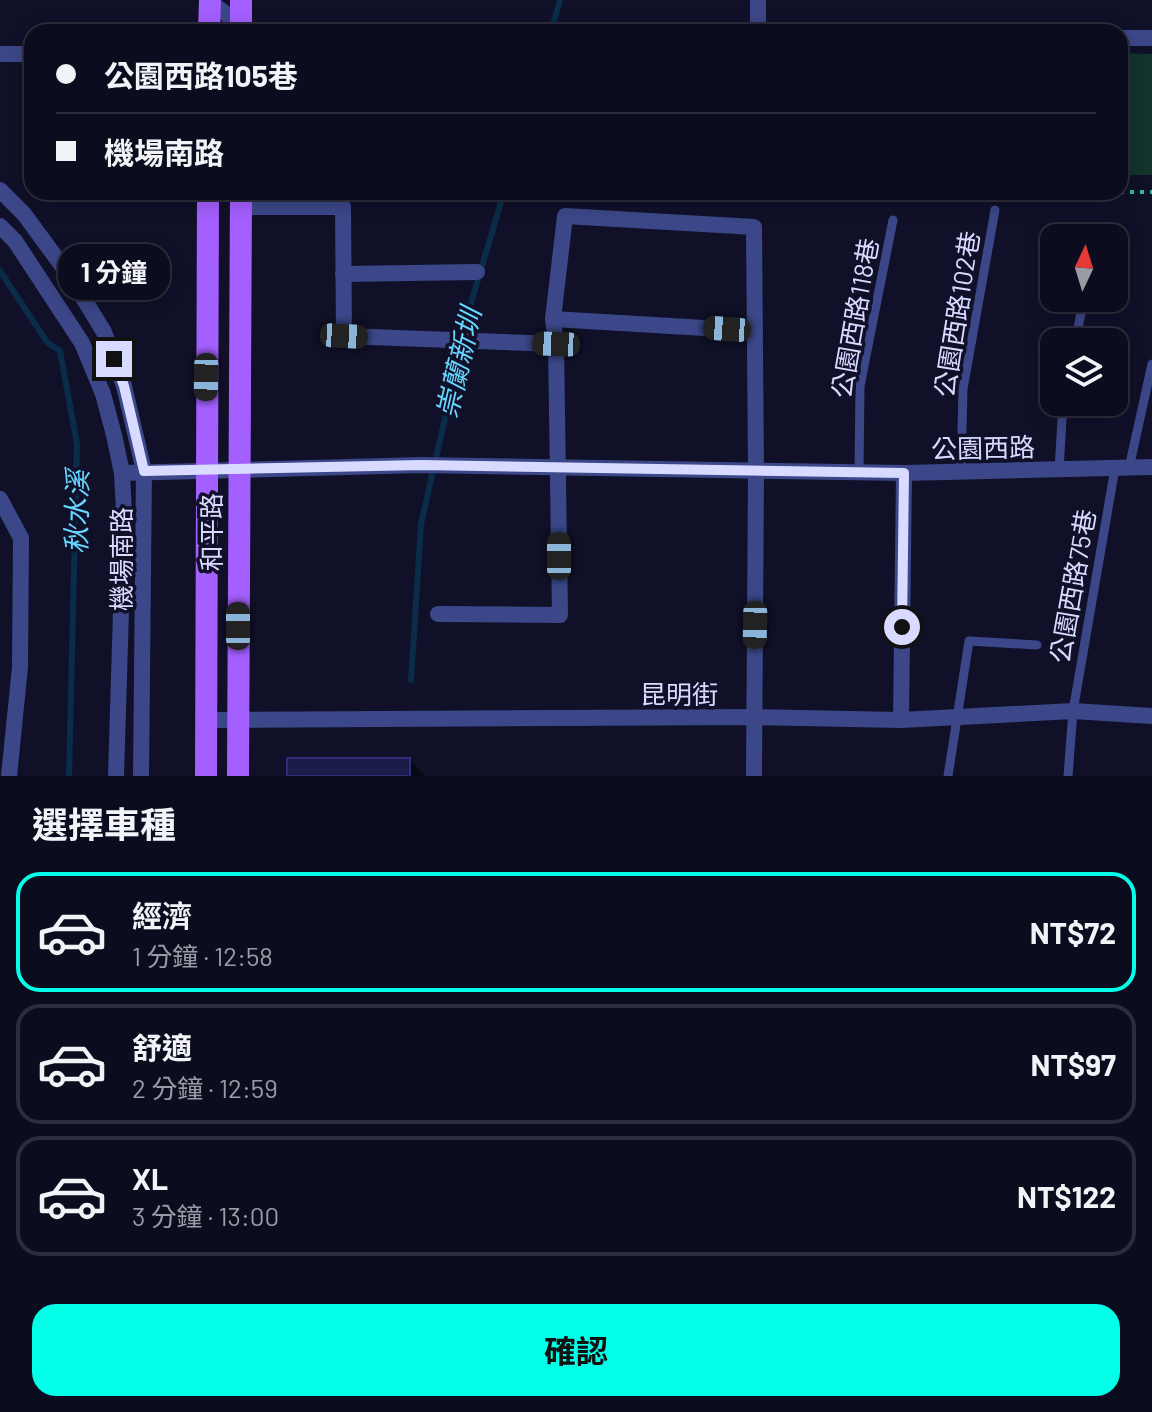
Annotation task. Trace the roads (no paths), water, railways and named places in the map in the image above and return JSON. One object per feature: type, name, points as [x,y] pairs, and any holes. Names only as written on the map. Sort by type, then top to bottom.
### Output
[{"type":"main road","points":[[239,24],[241,0]]},
{"type":"main road","points":[[209,24],[210,1]]},
{"type":"main road","name":"和平路","points":[[206,776],[208,200]]},
{"type":"main road","name":"和平路","points":[[238,776],[241,200]]},
{"type":"street","points":[[758,0],[758,24]]},
{"type":"street","points":[[210,1],[232,24]]},
{"type":"street","points":[[1128,38],[1152,38]]},
{"type":"street","points":[[0,54],[24,54]]},
{"type":"street","name":"機場南路","points":[[0,190],[24,214],[58,260],[104,332],[124,386],[144,471],[141,776]]},
{"type":"street","points":[[294,200],[347,201],[344,336],[556,344]]},
{"type":"street","points":[[438,614],[560,615],[556,344],[553,319],[565,216],[754,227],[754,776]]},
{"type":"street","name":"機場南路","points":[[0,226],[15,241],[82,343],[103,394],[122,473],[124,512],[116,776]]},
{"type":"street","points":[[343,274],[477,272]]},
{"type":"street","points":[[553,319],[755,331]]},
{"type":"street","name":"公園西路","points":[[122,473],[421,465],[904,473],[1152,467]]},
{"type":"street","points":[[901,720],[904,473]]},
{"type":"street","points":[[0,499],[21,538],[20,667],[9,776]]},
{"type":"street","name":"昆明街","points":[[206,720],[754,717],[901,720],[1073,711],[1152,716]]},
{"type":"lane","name":"公園西路102巷","points":[[961,472],[963,389],[995,210]]},
{"type":"lane","name":"公園西路118巷","points":[[859,472],[860,386],[893,220]]},
{"type":"lane","name":"公園西路75巷","points":[[1068,776],[1073,711],[1122,468],[1152,364]]},
{"type":"lane","points":[[1059,470],[1062,416]]},
{"type":"lane","points":[[948,776],[969,641],[1037,645]]},
{"type":"waterway","name":"崇蘭新圳","points":[[553,24],[560,0]]},
{"type":"waterway","name":"崇蘭新圳","points":[[411,680],[421,524],[472,300],[502,200]]},
{"type":"waterway","name":"秋水溪","points":[[0,271],[47,342],[60,351],[77,444],[69,776]]}]
